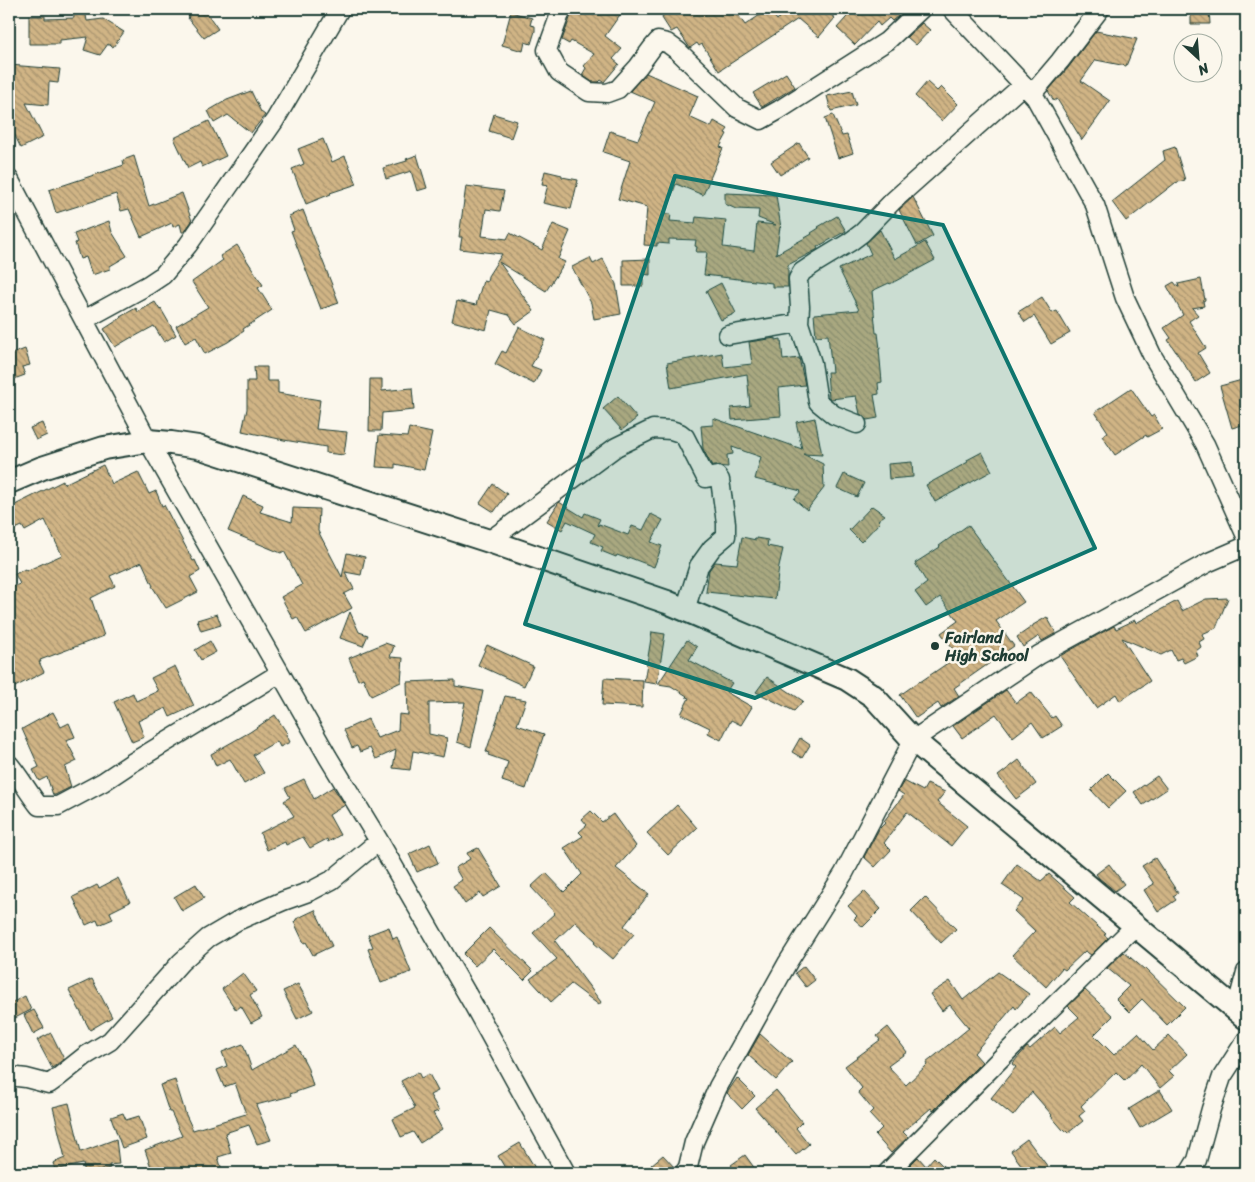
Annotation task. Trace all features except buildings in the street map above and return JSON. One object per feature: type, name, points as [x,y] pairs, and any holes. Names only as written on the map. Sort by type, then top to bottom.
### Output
[{"type":"street","points":[[84,320],[163,275],[188,245],[275,120],[340,9]]},
{"type":"street","points":[[560,14],[547,50],[558,72],[589,92],[607,93],[618,89],[658,41],[667,43],[678,52],[737,108],[761,120],[887,41],[921,9]]},
{"type":"street","points":[[952,9],[1035,97],[1096,205],[1125,298],[1152,355],[1205,444],[1246,536]]},
{"type":"street","points":[[857,424],[834,415],[818,402],[812,363],[799,323],[798,279],[802,272],[862,233],[893,201],[1028,90],[1060,61],[1100,9]]},
{"type":"street","points":[[9,179],[148,441],[328,757],[379,841],[474,1006],[566,1173]]},
{"type":"street","points":[[728,336],[799,323]]},
{"type":"street","points":[[489,541],[616,447],[653,429],[665,429],[680,433],[686,437],[706,478],[717,476],[720,480],[726,523],[726,536],[712,548],[699,566],[685,610]]},
{"type":"street","points":[[9,482],[42,468],[104,448],[148,441],[198,447],[489,541],[667,602],[847,679],[872,696],[913,740],[1241,1013]]},
{"type":"street","points":[[684,1173],[688,1167],[694,1142],[718,1087],[788,962],[844,873],[913,740],[1039,655],[1209,562],[1246,546]]},
{"type":"street","points":[[9,764],[39,806],[58,806],[103,782],[280,673]]},
{"type":"street","points":[[9,1076],[49,1084],[85,1056],[110,1041],[181,962],[208,938],[237,921],[283,900],[311,891],[332,880],[379,841]]},
{"type":"street","points":[[887,1173],[1136,925]]},
{"type":"street","points":[[1241,1013],[1246,972]]},
{"type":"street","points":[[1189,1173],[1197,1160],[1208,1118],[1222,1077],[1246,1040]]},
{"type":"highlighted area","points":[[675,176],[943,225],[1095,548],[755,698],[525,624]]},
{"type":"place","name":"Fairland High School","points":[[935,646]]}]
